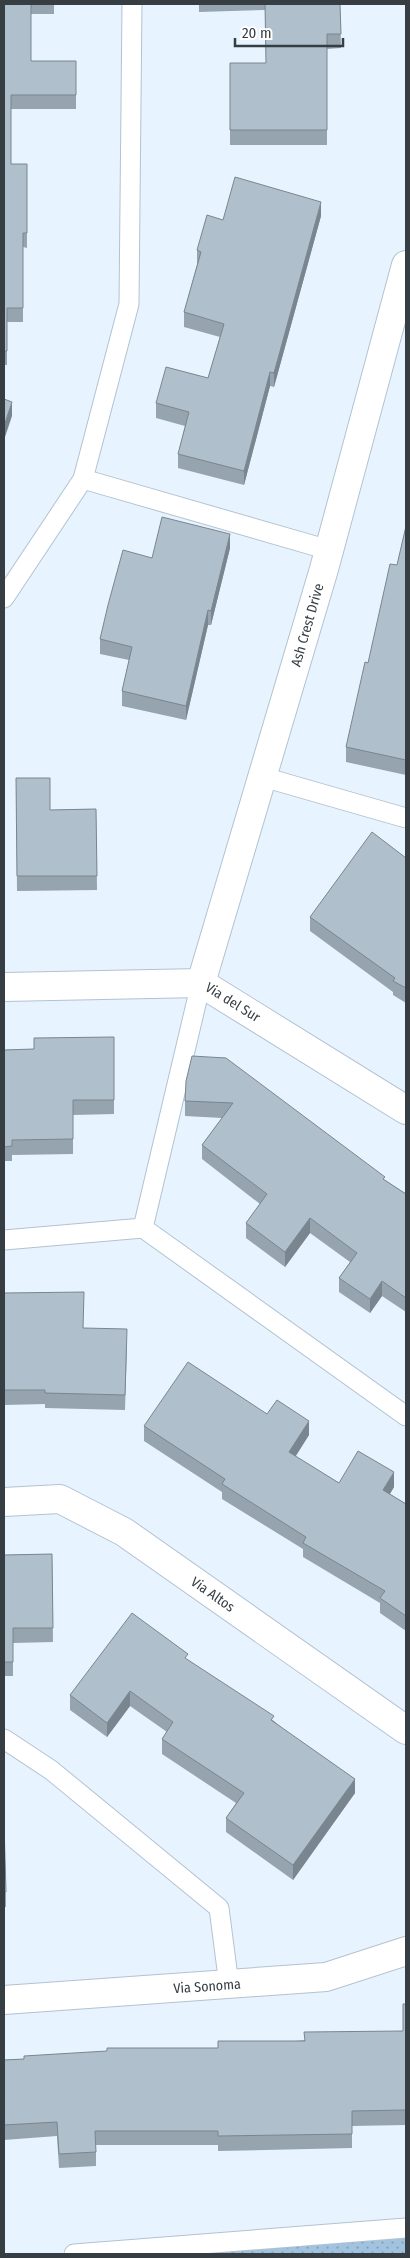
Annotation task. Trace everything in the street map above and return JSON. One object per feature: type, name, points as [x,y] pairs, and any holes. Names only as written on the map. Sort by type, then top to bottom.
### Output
[{"type":"street","name":"Ash Crest Drive","points":[[201,983],[329,550],[406,265]]},
{"type":"street","name":"Via del Sur","points":[[4,987],[201,983],[406,1110]]},
{"type":"street","name":"Via Altos","points":[[4,1502],[60,1499],[124,1532],[406,1730]]},
{"type":"street","name":"Via Sonoma","points":[[4,2000],[326,1978],[406,1951]]},
{"type":"lane","points":[[4,598],[83,480],[129,304],[132,4]]},
{"type":"lane","points":[[83,480],[329,550]]},
{"type":"lane","points":[[262,776],[406,818]]},
{"type":"lane","points":[[143,1228],[201,983]]},
{"type":"lane","points":[[4,1240],[143,1228],[406,1416]]},
{"type":"lane","points":[[4,1739],[50,1770],[219,1908],[229,1985]]},
{"type":"lane","points":[[74,2254],[406,2228]]},
{"type":"shaded area","points":[[406,2236],[406,2254],[173,2254]]},
{"type":"building","points":[[4,4],[31,4],[31,61],[76,61],[76,95],[11,95],[11,164],[27,164],[27,233],[23,233],[23,308],[7,308],[7,351],[4,351]]},
{"type":"building","points":[[265,4],[340,4],[341,34],[327,34],[327,130],[230,130],[230,63],[266,63]]},
{"type":"building","points":[[235,177],[321,202],[274,373],[270,372],[244,471],[178,454],[189,412],[156,403],[166,367],[208,378],[224,324],[184,312],[201,252],[197,250],[207,215],[223,220]]},
{"type":"building","points":[[4,399],[12,402],[4,426]]},
{"type":"building","points":[[162,517],[230,534],[211,611],[208,610],[186,706],[122,691],[132,647],[100,639],[123,550],[152,558]]},
{"type":"building","points":[[406,526],[406,760],[346,747],[365,662],[368,663],[390,564],[397,565]]},
{"type":"building","points":[[16,778],[50,778],[50,810],[96,809],[97,876],[17,876]]},
{"type":"building","points":[[372,832],[406,858],[406,988],[393,981],[395,978],[310,917]]},
{"type":"building","points":[[114,1037],[114,1100],[73,1100],[73,1139],[12,1140],[12,1146],[4,1147],[4,1050],[34,1049],[34,1038]]},
{"type":"building","points":[[192,1056],[226,1058],[385,1177],[383,1179],[406,1194],[406,1298],[382,1281],[370,1299],[339,1278],[357,1253],[310,1218],[285,1252],[246,1223],[267,1194],[202,1145],[233,1103],[185,1101],[186,1081]]},
{"type":"building","points":[[84,1292],[83,1328],[127,1329],[125,1395],[45,1393],[45,1390],[4,1390],[4,1293]]},
{"type":"building","points":[[188,1362],[267,1414],[277,1400],[309,1421],[289,1452],[339,1483],[358,1451],[394,1472],[383,1490],[406,1504],[406,1616],[380,1598],[385,1591],[303,1543],[306,1537],[222,1484],[225,1479],[144,1426]]},
{"type":"building","points":[[52,1554],[53,1628],[13,1628],[13,1662],[4,1662],[4,1555]]},
{"type":"building","points":[[132,1613],[188,1654],[185,1658],[274,1716],[271,1720],[355,1779],[293,1865],[226,1818],[244,1793],[162,1739],[173,1722],[130,1691],[107,1723],[70,1695]]},
{"type":"building","points":[[4,1824],[6,1892],[4,1892]]},
{"type":"building","points":[[403,2004],[406,2004],[406,2110],[352,2111],[352,2134],[218,2136],[218,2131],[95,2131],[96,2152],[59,2154],[57,2122],[4,2125],[4,2060],[24,2059],[24,2056],[107,2051],[107,2048],[218,2048],[218,2041],[305,2041],[304,2032],[403,2031]]}]
